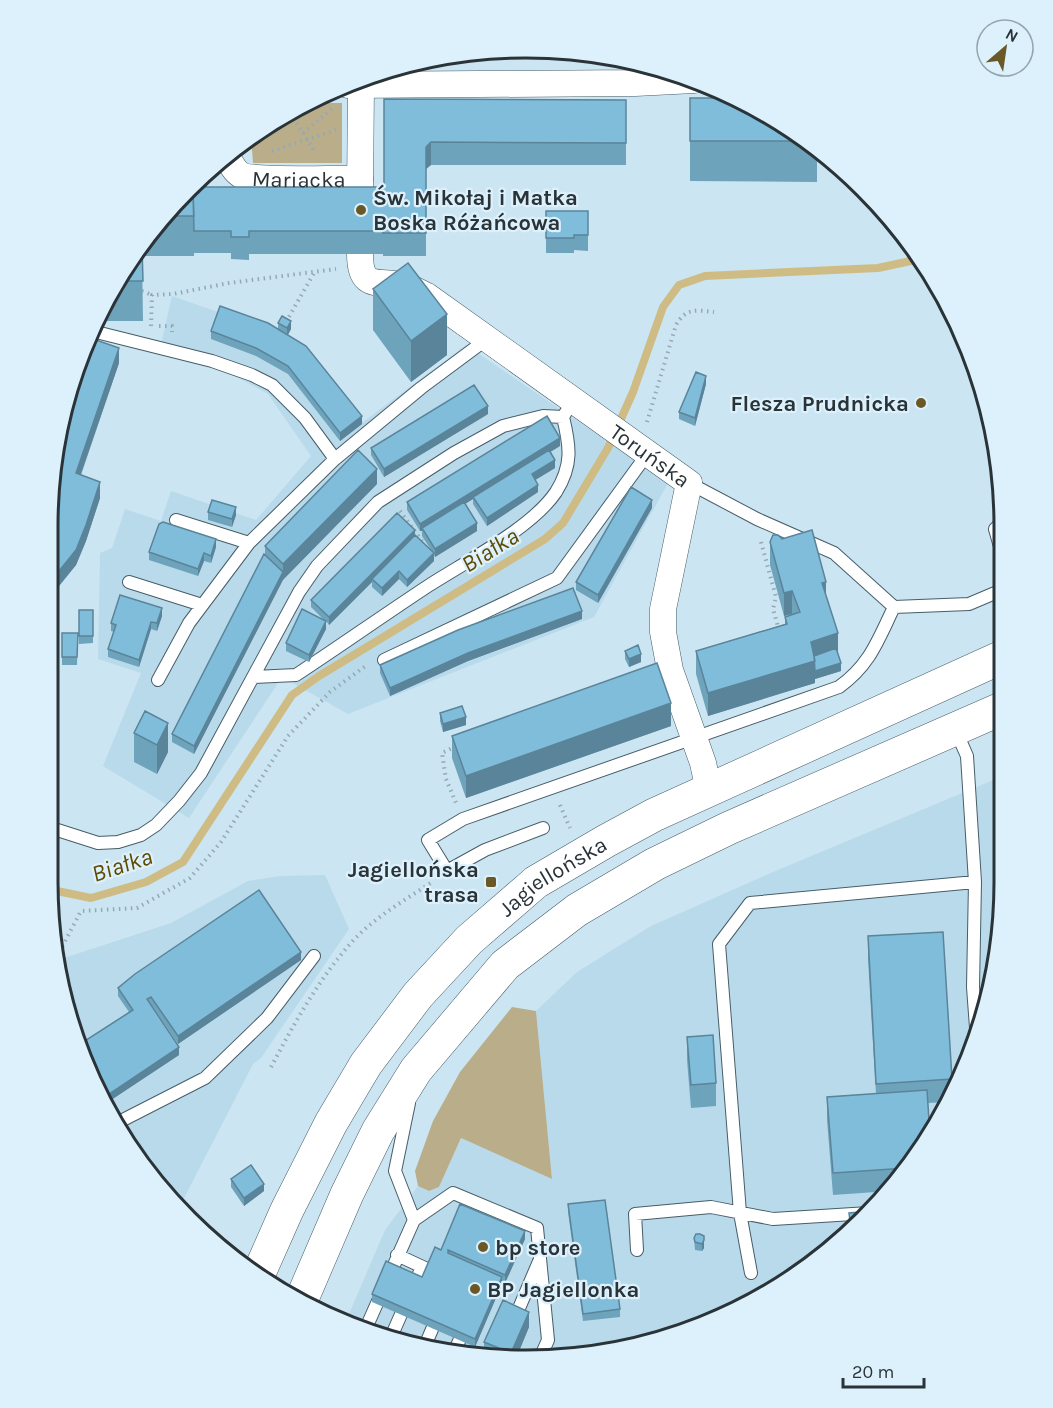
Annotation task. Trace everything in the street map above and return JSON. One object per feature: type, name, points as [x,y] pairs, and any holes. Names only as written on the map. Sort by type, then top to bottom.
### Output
[{"type":"main road","name":"Jagiellońska","points":[[261,1268],[287,1210],[331,1123],[366,1064],[418,995],[462,948],[536,882],[606,840],[654,815],[994,661]]},
{"type":"main road","name":"Jagiellońska","points":[[304,1293],[347,1194],[378,1131],[416,1070],[505,965],[577,910],[654,864],[729,828],[994,712]]},
{"type":"street","points":[[378,82],[636,73]]},
{"type":"street","name":"Mariacka","points":[[232,164],[241,175],[258,178],[360,179],[358,90]]},
{"type":"street","points":[[360,179],[360,210]]},
{"type":"street","name":"Toruńska","points":[[360,260],[362,271],[367,279],[374,283],[405,286],[427,296],[487,339],[568,410],[597,417],[689,483],[663,609],[663,632],[670,670],[703,763],[708,791]]},
{"type":"lane","points":[[101,333],[212,361],[252,375],[272,385],[305,418],[334,459]]},
{"type":"lane","points":[[158,680],[189,623],[249,543],[334,459],[421,388],[487,339]]},
{"type":"lane","points":[[58,830],[98,843],[118,842],[141,836],[156,825],[201,773],[299,592],[317,566],[378,502],[454,453],[503,426],[568,410],[568,459],[555,492],[522,526],[296,675],[254,676]]},
{"type":"lane","points":[[384,660],[557,578],[643,449]]},
{"type":"lane","points":[[689,483],[757,519],[834,553],[894,607],[969,604],[994,593]]},
{"type":"lane","points":[[176,519],[249,543]]},
{"type":"lane","points":[[129,582],[202,605]]},
{"type":"lane","points":[[543,828],[485,850],[447,871],[428,840],[463,819],[839,687],[853,677],[870,658],[894,607]]},
{"type":"lane","points":[[956,728],[967,756],[975,882],[975,1017]]},
{"type":"lane","points":[[751,1273],[740,1213],[719,944],[750,903],[975,882]]},
{"type":"lane","points":[[123,1120],[205,1078],[267,1018],[314,956]]},
{"type":"lane","points":[[414,1220],[395,1171],[416,1070]]},
{"type":"lane","points":[[368,1322],[414,1220],[453,1193],[537,1228],[548,1340],[544,1349]]},
{"type":"lane","points":[[637,1250],[635,1214],[711,1207],[773,1219],[855,1214]]},
{"type":"lane","points":[[397,1255],[453,1280]]},
{"type":"lane","points":[[514,1320],[541,1258]]},
{"type":"lane","points":[[394,1330],[422,1267]]},
{"type":"lane","points":[[428,1339],[445,1300]]},
{"type":"lane","points":[[458,1344],[472,1312]]},
{"type":"path","points":[[303,133],[343,96]]},
{"type":"path","points":[[295,120],[332,178]]},
{"type":"path","points":[[239,157],[307,140],[360,122]]},
{"type":"path","points":[[142,291],[152,295],[173,294],[229,283],[315,272],[360,260]]},
{"type":"path","points":[[286,322],[315,272]]},
{"type":"path","points":[[142,326],[152,326],[152,295]]},
{"type":"path","points":[[643,449],[648,414],[676,325],[682,315],[695,310],[714,312]]},
{"type":"path","points":[[390,495],[445,575]]},
{"type":"path","points":[[757,519],[776,597],[773,609],[782,638]]},
{"type":"path","points":[[63,945],[81,911],[137,908],[190,878],[221,842],[288,736],[330,692],[368,664],[384,660]]},
{"type":"path","points":[[460,744],[442,753],[446,779],[463,819]]},
{"type":"path","points":[[271,1067],[302,1009],[351,943],[374,921],[447,871]]},
{"type":"shaded area","points":[[328,103],[342,103],[342,163],[253,163],[252,148],[266,137]]},
{"type":"shaded area","points":[[172,296],[267,329],[311,354],[363,422],[466,345],[668,483],[594,617],[348,714],[282,677],[189,818],[103,766],[141,673],[98,659],[100,553],[112,548],[125,509],[161,521],[171,491],[256,520],[311,456],[268,394],[208,365],[159,353]]},
{"type":"shaded area","points":[[994,780],[993,912],[986,973],[970,1032],[946,1088],[916,1142],[878,1190],[857,1212],[811,1253],[760,1287],[706,1314],[648,1334],[618,1341],[526,1350],[465,1345],[405,1334],[349,1315],[385,1230],[418,1186],[429,1191],[439,1187],[461,1138],[552,1179],[536,1011],[577,972],[651,926],[773,872]]},
{"type":"shaded area","points":[[325,875],[349,929],[261,1058],[253,1064],[184,1199],[137,1142],[107,1088],[83,1032],[74,1003],[65,958],[171,923],[248,881],[280,876]]},
{"type":"shaded area","points":[[512,1007],[536,1011],[552,1179],[461,1138],[439,1187],[429,1191],[418,1186],[415,1171],[433,1121],[460,1072]]},
{"type":"building","points":[[690,98],[714,98],[760,121],[792,141],[690,141]]},
{"type":"building","points":[[384,99],[626,100],[626,143],[431,142],[426,147],[426,233],[249,231],[249,237],[231,237],[231,231],[194,231],[193,199],[205,187],[384,187]]},
{"type":"building","points":[[193,199],[194,216],[177,216]]},
{"type":"building","points":[[546,211],[588,211],[588,235],[574,235],[574,238],[546,238]]},
{"type":"building","points":[[142,259],[143,281],[128,281]]},
{"type":"building","points":[[408,263],[447,314],[411,341],[373,289]]},
{"type":"building","points":[[220,306],[268,323],[306,346],[362,416],[340,433],[288,366],[256,348],[211,331]]},
{"type":"building","points":[[282,316],[291,321],[287,328],[278,323]]},
{"type":"building","points":[[97,340],[119,348],[76,473],[100,482],[76,550],[59,571],[58,526],[67,435],[83,376]]},
{"type":"building","points":[[696,372],[706,376],[695,418],[679,412]]},
{"type":"building","points":[[474,385],[488,406],[384,469],[371,448]]},
{"type":"building","points":[[547,416],[560,438],[420,524],[407,502]]},
{"type":"building","points":[[358,450],[377,469],[283,564],[265,546]]},
{"type":"building","points":[[549,450],[555,460],[532,474],[538,485],[487,518],[473,497]]},
{"type":"building","points":[[631,487],[652,500],[598,595],[576,582]]},
{"type":"building","points":[[212,500],[236,507],[232,519],[208,512]]},
{"type":"building","points":[[464,502],[477,523],[435,549],[422,528]]},
{"type":"building","points":[[397,513],[415,530],[329,617],[311,600]]},
{"type":"building","points":[[163,522],[216,539],[211,556],[204,553],[198,569],[149,552],[159,524]]},
{"type":"building","points":[[812,530],[826,582],[822,583],[838,633],[811,642],[815,661],[708,693],[696,651],[787,624],[785,617],[800,612],[792,591],[784,593],[770,542],[773,535],[778,535],[782,539]]},
{"type":"building","points":[[415,535],[434,553],[407,580],[399,571],[382,588],[372,579]]},
{"type":"building","points":[[264,554],[283,572],[194,746],[172,734]]},
{"type":"building","points":[[573,588],[582,611],[468,653],[390,688],[380,665],[458,630]]},
{"type":"building","points":[[120,595],[162,608],[157,623],[151,622],[139,660],[108,649],[116,625],[111,623]]},
{"type":"building","points":[[302,609],[326,621],[309,655],[286,643]]},
{"type":"building","points":[[79,610],[93,610],[93,636],[79,636]]},
{"type":"building","points":[[62,633],[78,633],[77,657],[62,657]]},
{"type":"building","points":[[638,645],[641,654],[629,659],[625,651]]},
{"type":"building","points":[[836,648],[841,663],[815,671],[814,656]]},
{"type":"building","points":[[657,663],[671,703],[466,776],[452,736]]},
{"type":"building","points":[[462,706],[466,717],[443,724],[440,713]]},
{"type":"building","points":[[145,711],[168,723],[157,745],[134,733]]},
{"type":"building","points":[[259,890],[301,952],[178,1036],[151,997],[147,999],[179,1047],[110,1093],[86,1040],[133,1010],[118,988]]},
{"type":"building","points":[[943,932],[950,1079],[876,1084],[868,936]]},
{"type":"building","points":[[713,1035],[716,1083],[691,1085],[687,1037]]},
{"type":"building","points":[[927,1090],[929,1121],[896,1169],[833,1173],[827,1097]]},
{"type":"building","points":[[251,1165],[264,1184],[244,1198],[231,1179]]},
{"type":"building","points":[[605,1200],[620,1309],[583,1314],[568,1204]]},
{"type":"building","points":[[460,1204],[525,1231],[505,1275],[448,1250],[448,1253],[502,1277],[475,1339],[372,1294],[386,1261],[422,1277],[435,1247],[441,1250]]},
{"type":"building","points":[[857,1212],[850,1219],[849,1213]]},
{"type":"building","points":[[696,1234],[704,1236],[702,1244],[695,1242]]},
{"type":"building","points":[[503,1300],[529,1312],[513,1349],[499,1348],[484,1342]]},
{"type":"waterway","name":"Białka","points":[[59,891],[91,898],[146,882],[183,862],[292,695],[319,676],[545,539],[563,523],[608,448],[633,392],[663,307],[679,285],[705,276],[878,268],[912,261]]},
{"type":"place","name":"Św. Mikołaj i Matka Boska Różańcowa","points":[[361,210]]},
{"type":"place","name":"Flesza Prudnicka","points":[[921,403]]},
{"type":"place","name":"Jagiellońska trasa","points":[[491,882]]},
{"type":"place","name":"bp store","points":[[483,1247]]},
{"type":"place","name":"BP Jagiellonka","points":[[475,1289]]}]
